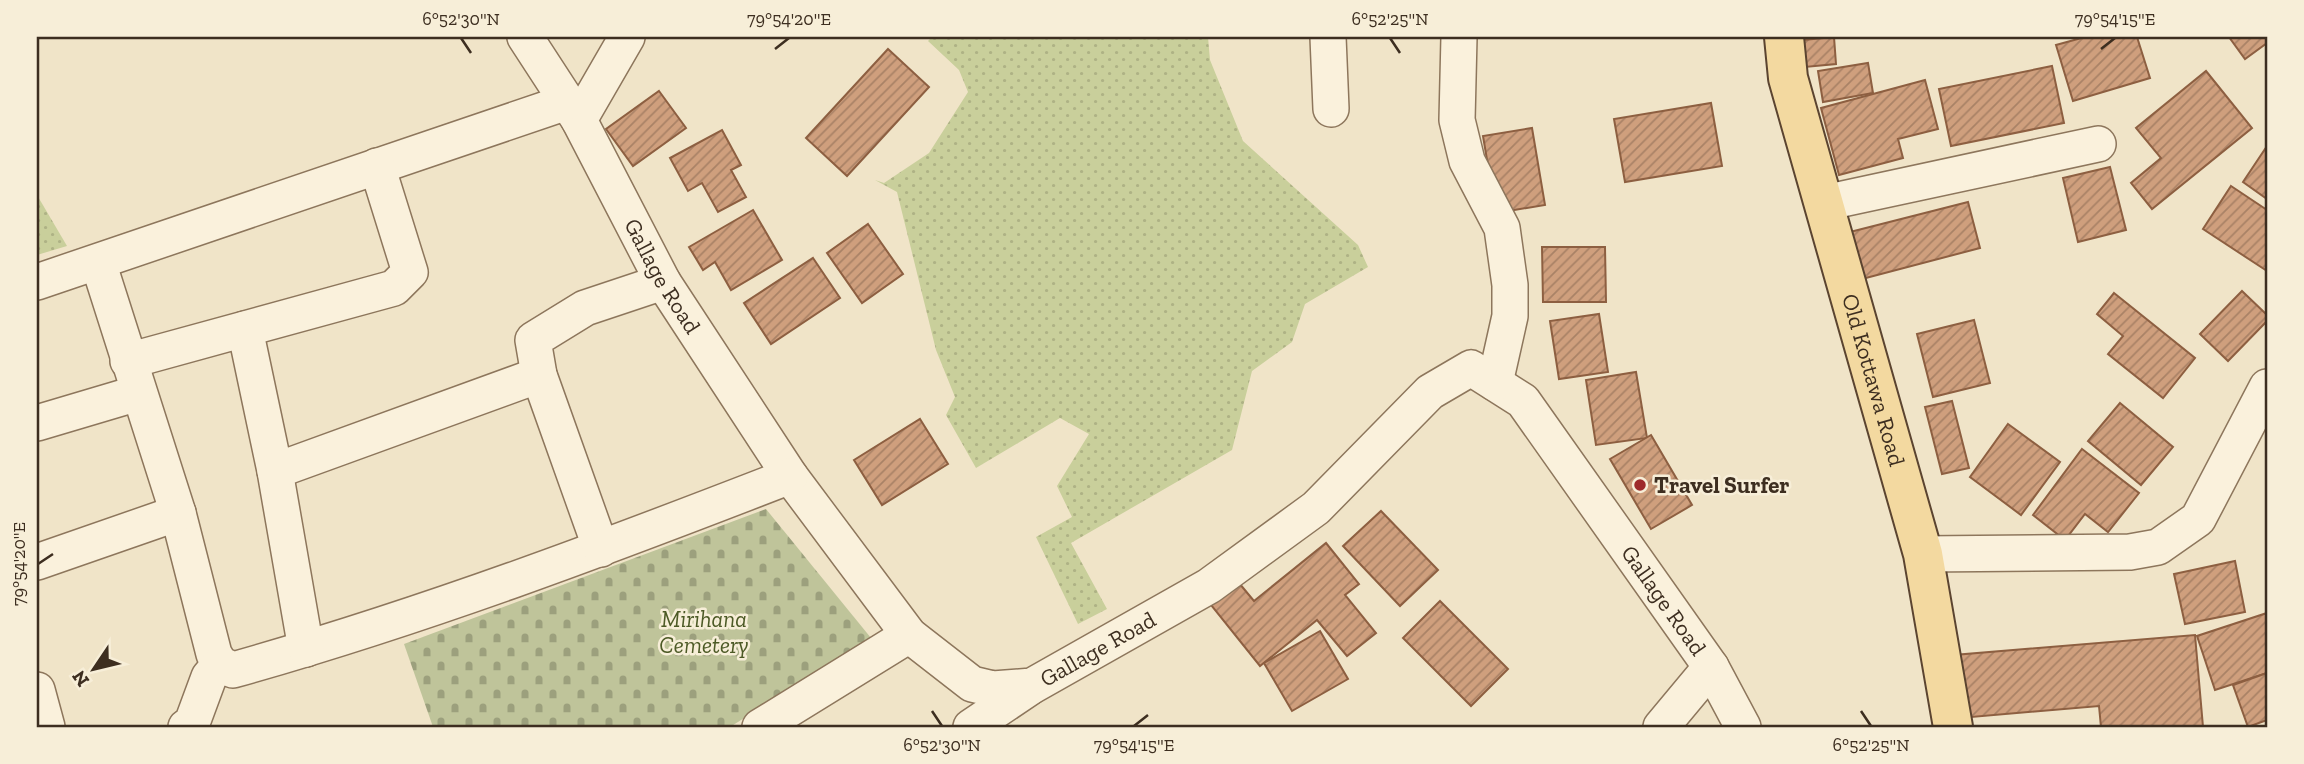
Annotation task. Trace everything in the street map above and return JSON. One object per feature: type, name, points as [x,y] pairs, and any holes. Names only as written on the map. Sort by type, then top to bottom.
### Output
[{"type":"main road","name":"Old Kottawa Road","points":[[1784,37],[1788,78],[1923,554],[1952,727]]},
{"type":"street","name":"Gallage Road","points":[[525,37],[573,111],[663,282],[790,477],[909,635],[972,684],[993,689],[1032,686],[1209,586],[1316,508],[1430,392],[1471,368],[1523,401],[1711,667],[1743,727]]},
{"type":"street","points":[[37,282],[377,166],[573,111],[627,37]]},
{"type":"street","points":[[1328,37],[1331,109]]},
{"type":"street","points":[[1459,37],[1457,120],[1466,161],[1502,228],[1510,285],[1510,316],[1495,383]]},
{"type":"street","points":[[1824,203],[2098,144]]},
{"type":"street","points":[[37,423],[133,377],[245,329],[394,288],[410,272],[377,166]]},
{"type":"street","points":[[98,262],[177,513],[214,654],[220,664],[233,670],[306,649],[601,549],[790,477]]},
{"type":"street","points":[[601,549],[539,375],[533,340],[585,308],[663,282]]},
{"type":"street","points":[[245,329],[275,471],[306,649]]},
{"type":"street","points":[[275,471],[539,375]]},
{"type":"street","points":[[1923,554],[2130,552],[2158,547],[2198,519],[2267,387]]},
{"type":"street","points":[[37,562],[177,513]]},
{"type":"street","points":[[760,727],[909,635]]},
{"type":"street","points":[[186,727],[192,723],[209,677],[220,664]]},
{"type":"street","points":[[1661,727],[1711,667]]},
{"type":"street","points":[[971,727],[1032,686]]},
{"type":"street","points":[[37,690],[47,727]]},
{"type":"green space","points":[[932,37],[1208,37],[1210,60],[1243,141],[1358,245],[1368,267],[1305,304],[1292,342],[1252,371],[1232,450],[1071,543],[1107,609],[1078,624],[1036,537],[1072,517],[1057,486],[1089,434],[1060,418],[976,468],[946,415],[955,397],[936,350],[897,192],[875,180],[884,183],[929,153],[968,92],[959,70],[928,41]]},
{"type":"green space","points":[[37,195],[67,246],[37,255]]},
{"type":"green space","name":"Mirihana Cemetery","points":[[766,509],[871,638],[730,727],[433,727],[404,644]]},
{"type":"building","points":[[1834,37],[1836,64],[1805,67],[1803,40]]},
{"type":"building","points":[[2085,37],[2137,37],[2150,78],[2073,101],[2056,45]]},
{"type":"building","points":[[2229,37],[2267,37],[2267,43],[2245,59]]},
{"type":"building","points":[[888,49],[929,87],[847,176],[806,138]]},
{"type":"building","points":[[1868,63],[1873,93],[1823,102],[1818,71]]},
{"type":"building","points":[[2052,66],[2064,123],[1951,146],[1939,89]]},
{"type":"building","points":[[2206,71],[2252,128],[2152,209],[2131,183],[2161,158],[2136,128]]},
{"type":"building","points":[[1925,80],[1938,129],[1898,139],[1903,158],[1839,175],[1821,108]]},
{"type":"building","points":[[659,91],[686,128],[633,166],[606,129]]},
{"type":"building","points":[[1711,103],[1722,166],[1625,182],[1614,119]]},
{"type":"building","points":[[1532,128],[1545,205],[1496,213],[1483,136]]},
{"type":"building","points":[[722,130],[741,165],[731,170],[746,197],[718,212],[702,183],[688,191],[670,158]]},
{"type":"building","points":[[2267,146],[2267,199],[2243,182]]},
{"type":"building","points":[[2110,167],[2126,230],[2078,242],[2063,178]]},
{"type":"building","points":[[2231,186],[2267,210],[2267,271],[2203,229]]},
{"type":"building","points":[[1968,202],[1980,248],[1862,279],[1850,232]]},
{"type":"building","points":[[753,210],[782,260],[731,290],[715,262],[703,270],[689,247]]},
{"type":"building","points":[[868,224],[903,274],[862,303],[827,253]]},
{"type":"building","points":[[1542,247],[1605,247],[1606,302],[1543,302]]},
{"type":"building","points":[[813,258],[840,298],[771,344],[744,303]]},
{"type":"building","points":[[2242,291],[2267,315],[2267,321],[2228,361],[2200,334]]},
{"type":"building","points":[[2114,293],[2195,358],[2163,398],[2108,354],[2123,336],[2097,314]]},
{"type":"building","points":[[1599,314],[1608,372],[1559,379],[1550,321]]},
{"type":"building","points":[[1974,320],[1990,383],[1933,397],[1917,334]]},
{"type":"building","points":[[1636,372],[1647,438],[1596,445],[1586,380]]},
{"type":"building","points":[[1952,401],[1969,468],[1942,474],[1925,407]]},
{"type":"building","points":[[2120,403],[2173,447],[2141,485],[2088,441]]},
{"type":"building","points":[[920,419],[948,464],[882,505],[854,460]]},
{"type":"building","points":[[2008,424],[2060,462],[2021,515],[1970,477]]},
{"type":"building","points":[[1651,435],[1692,505],[1651,529],[1610,459]]},
{"type":"building","points":[[2082,449],[2139,493],[2108,532],[2085,514],[2065,540],[2033,515]]},
{"type":"building","points":[[1381,511],[1438,570],[1400,606],[1343,546]]},
{"type":"building","points":[[1326,543],[1359,584],[1345,595],[1376,633],[1347,656],[1317,620],[1260,666],[1211,605],[1239,583],[1254,601]]},
{"type":"building","points":[[2235,561],[2245,612],[2185,624],[2174,574]]},
{"type":"building","points":[[1440,601],[1508,669],[1471,706],[1403,638]]},
{"type":"building","points":[[2267,613],[2267,673],[2215,690],[2197,636]]},
{"type":"building","points":[[1320,631],[1348,679],[1292,711],[1264,663]]},
{"type":"building","points":[[2195,635],[2203,727],[2101,727],[2099,706],[1960,718],[1954,655]]},
{"type":"building","points":[[2267,673],[2267,720],[2248,727],[2233,685]]},
{"type":"place","name":"Travel Surfer","points":[[1640,485]]}]
